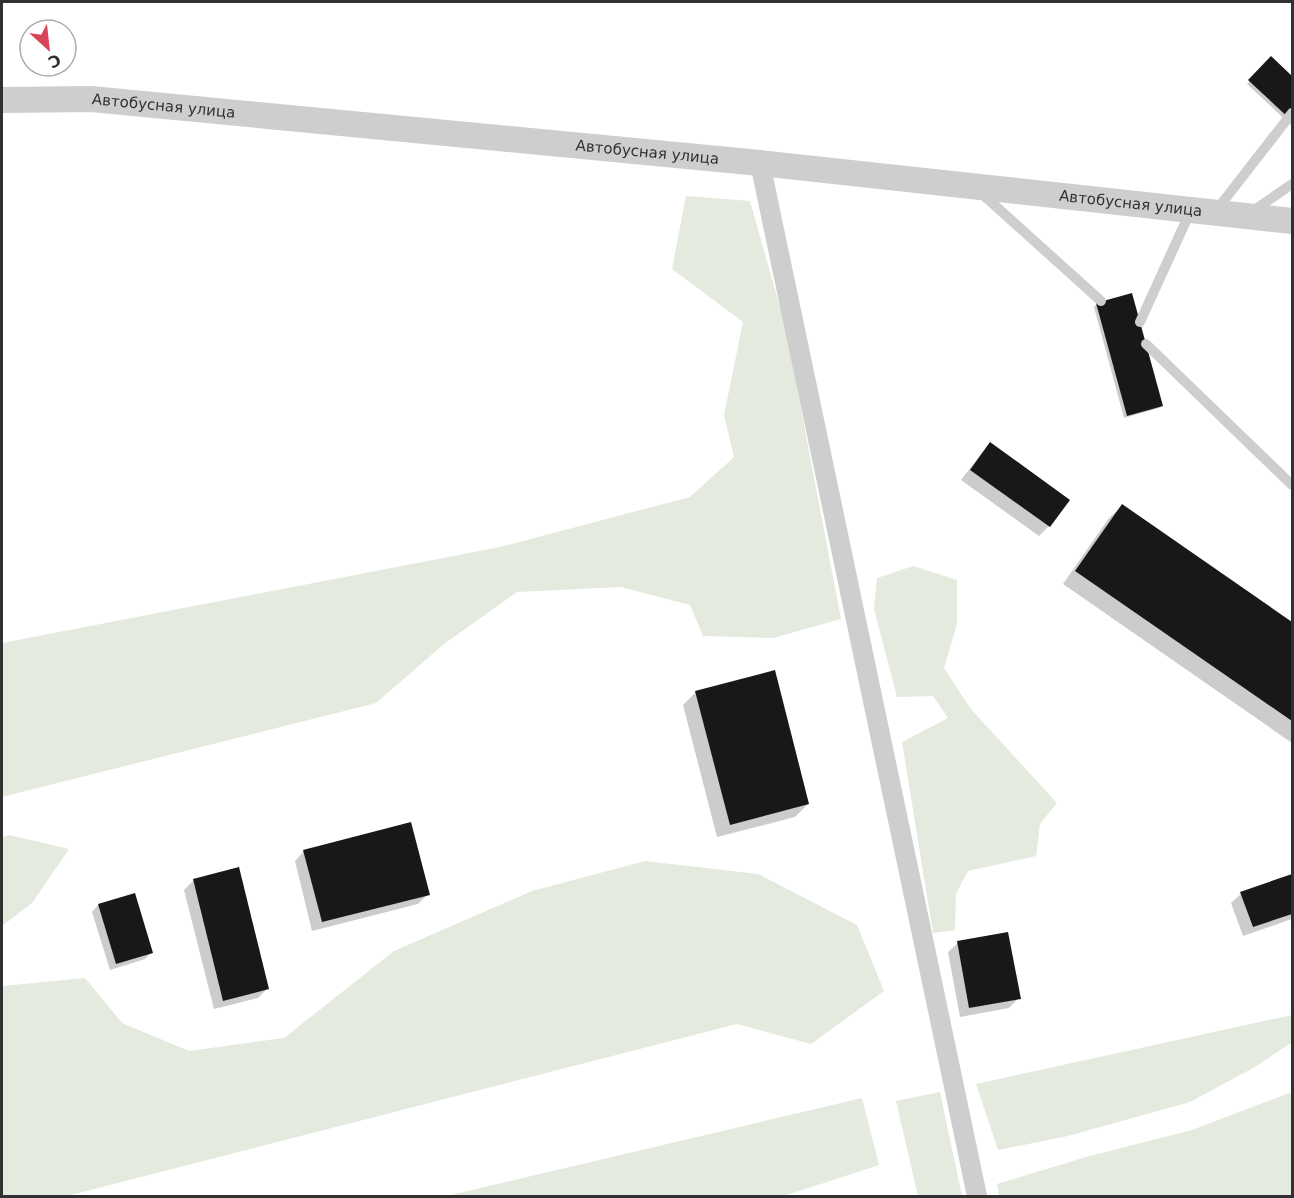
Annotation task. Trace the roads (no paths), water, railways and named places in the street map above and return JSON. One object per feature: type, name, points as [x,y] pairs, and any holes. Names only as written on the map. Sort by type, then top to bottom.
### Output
[{"type":"street","name":"Автобусная улица","points":[[2,100],[91,99],[760,163],[1293,221]]},
{"type":"street","points":[[760,163],[977,1197]]},
{"type":"street","points":[[1245,216],[1293,207]]},
{"type":"street","points":[[1245,216],[1293,229]]},
{"type":"lane","points":[[1140,322],[1203,212],[1293,112]]},
{"type":"lane","points":[[1245,216],[1293,184]]},
{"type":"lane","points":[[975,186],[1101,301]]},
{"type":"lane","points":[[1146,344],[1293,485]]}]
